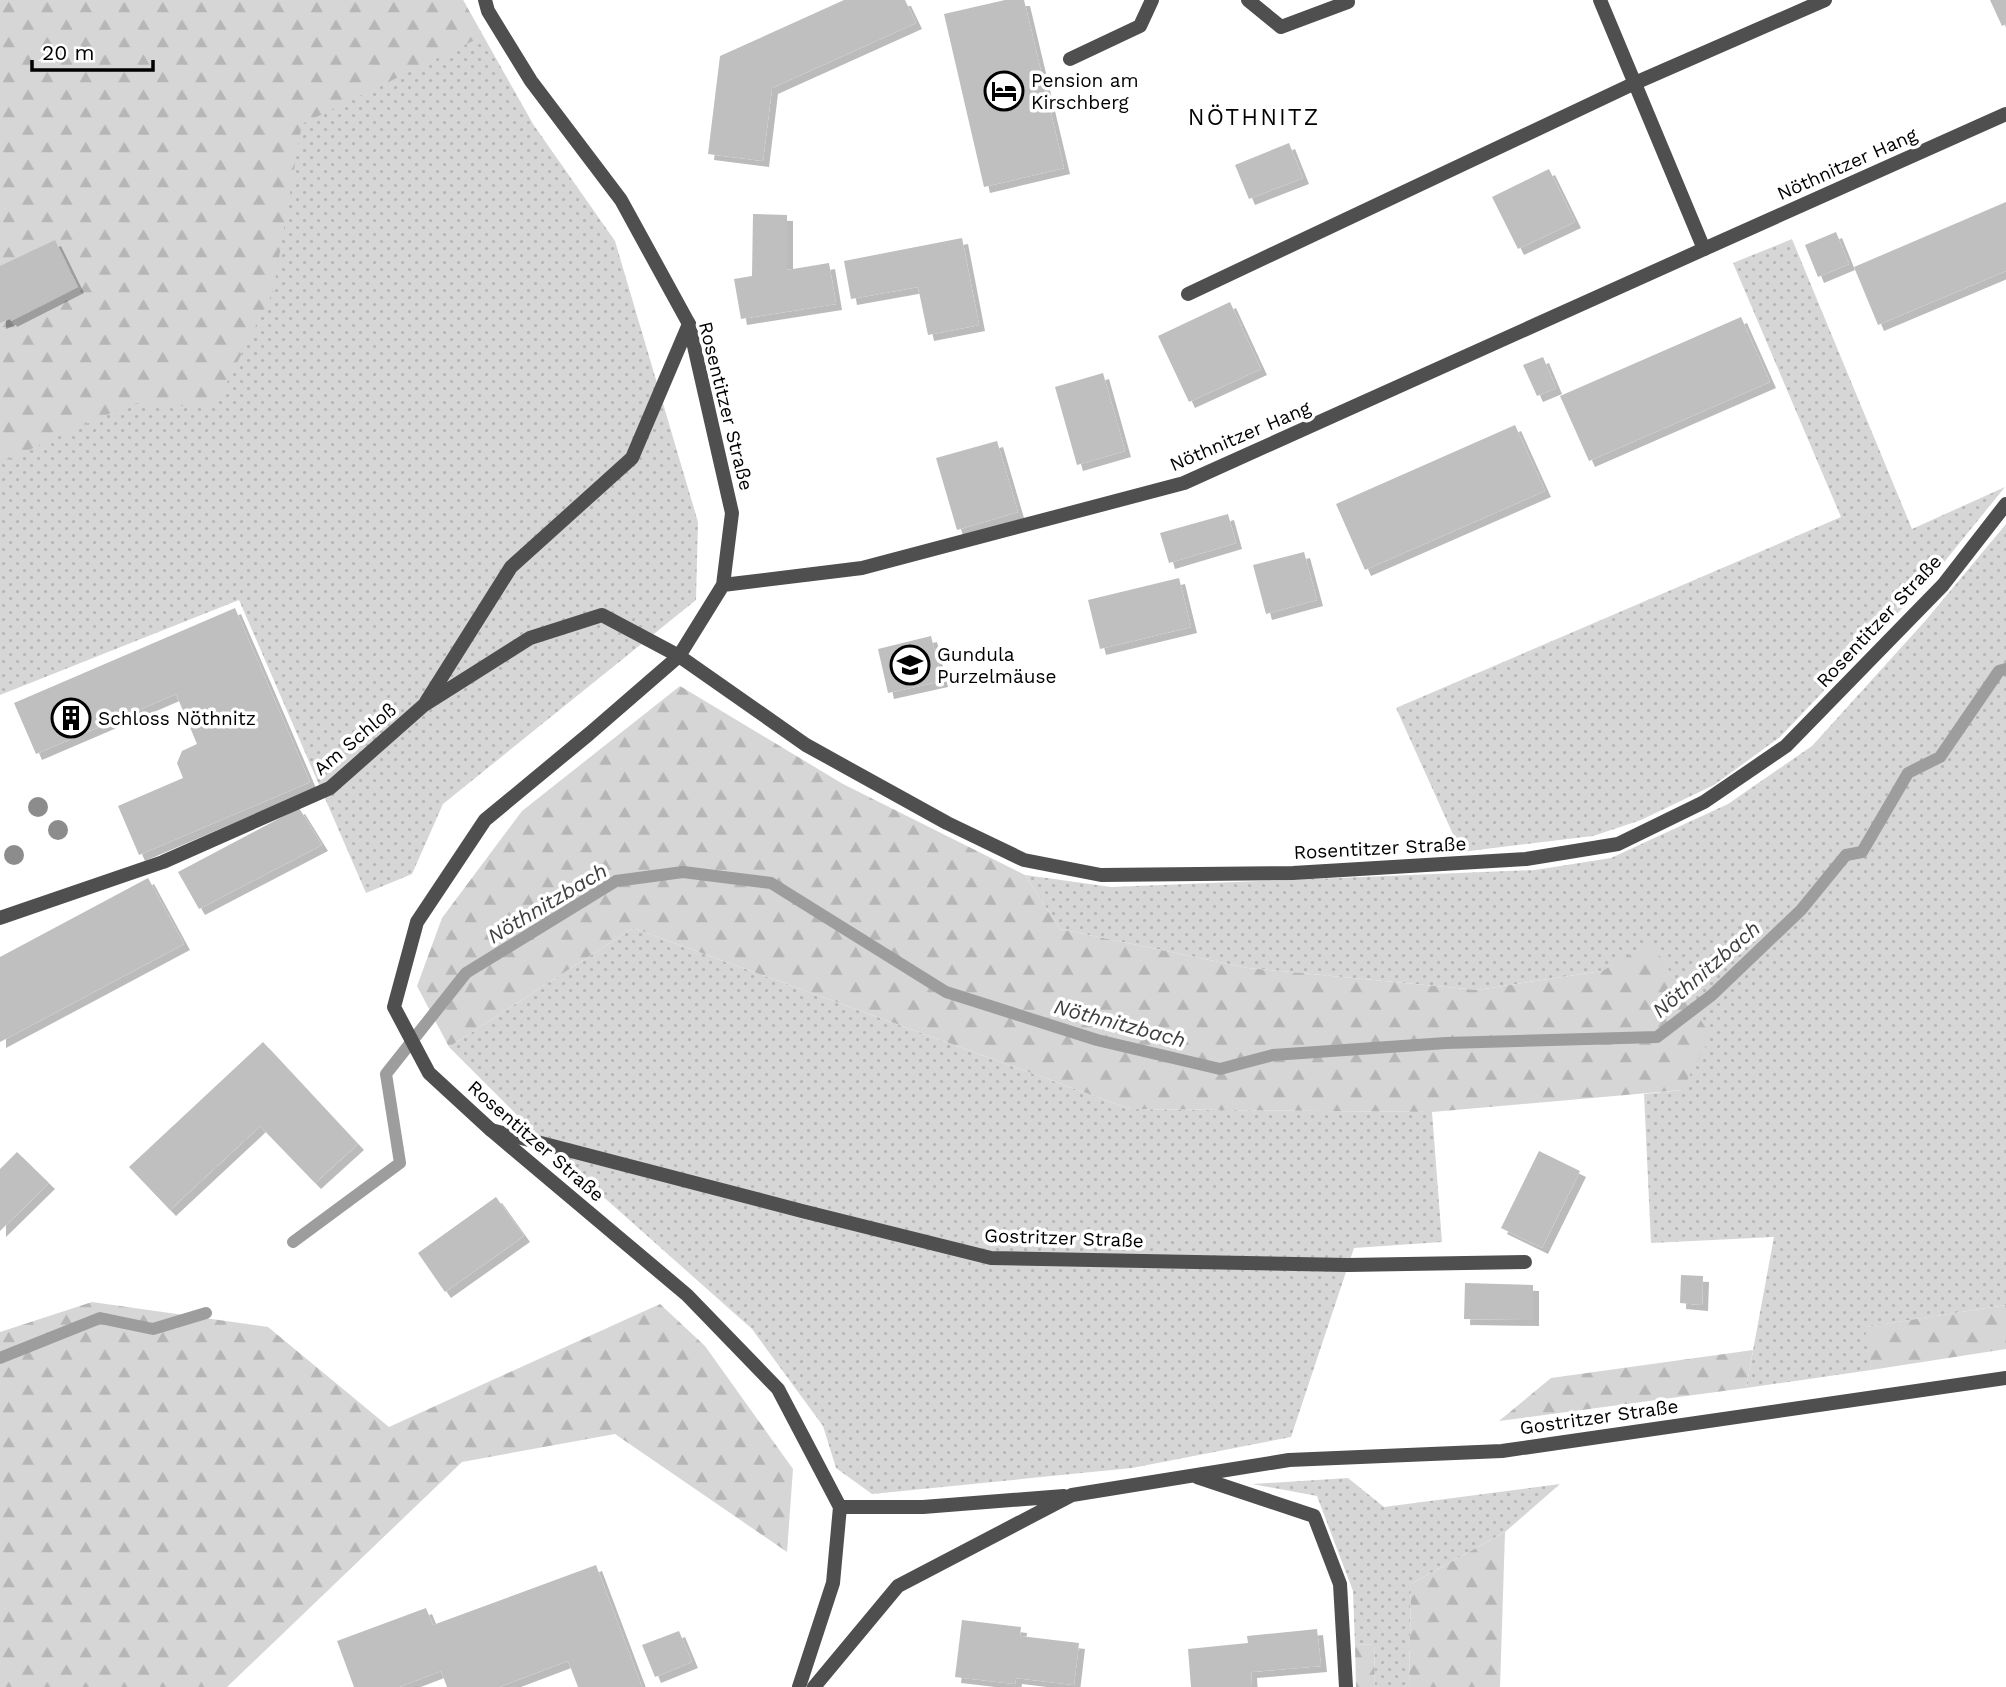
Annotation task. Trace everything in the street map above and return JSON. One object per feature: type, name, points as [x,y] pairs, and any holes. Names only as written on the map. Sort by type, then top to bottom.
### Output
[{"type":"street","name":"Rosentitzer Straße","points":[[485,0],[488,11],[531,81],[621,200],[689,324],[732,513],[723,585],[679,656],[590,734],[485,820],[417,922],[394,1007],[429,1073],[491,1130],[687,1295],[778,1390],[841,1507]]},
{"type":"street","points":[[1070,59],[1140,26],[1152,0]]},
{"type":"street","points":[[1248,0],[1281,27],[1348,2]]},
{"type":"street","points":[[1600,0],[1704,249]]},
{"type":"street","points":[[1188,294],[1635,83],[1825,0]]},
{"type":"street","name":"Nöthnitzer Hang","points":[[723,585],[862,568],[1184,483],[2006,114]]},
{"type":"street","points":[[424,705],[511,568],[632,458],[689,324]]},
{"type":"street","name":"Rosentitzer Straße","points":[[679,656],[806,745],[947,822],[1024,860],[1101,875],[1293,873],[1526,859],[1618,844],[1704,802],[1786,746],[1944,585],[2006,504]]},
{"type":"street","name":"Am Schloß","points":[[0,918],[163,862],[330,788],[424,705],[530,638],[602,615],[679,656]]},
{"type":"street","name":"Gostritzer Straße","points":[[491,1130],[991,1258],[1348,1265],[1525,1262]]},
{"type":"street","name":"Gostritzer Straße","points":[[841,1507],[923,1507],[1072,1495],[1289,1460],[1502,1451],[2006,1378]]},
{"type":"street","points":[[1193,1476],[1314,1516],[1340,1584],[1346,1687]]},
{"type":"street","name":"Gostritzer Straße","points":[[814,1687],[898,1586],[1072,1495]]},
{"type":"street","points":[[799,1687],[833,1583],[841,1507]]},
{"type":"green space","points":[[0,0],[463,0],[533,124],[615,241],[698,522],[696,600],[443,804],[412,874],[366,893],[239,600],[0,695]]},
{"type":"green space","points":[[0,0],[463,0],[483,36],[302,124],[273,292],[214,408],[133,403],[0,463]]},
{"type":"green space","points":[[1792,239],[1912,529],[2005,487],[1932,577],[1780,737],[1714,785],[1641,820],[1593,836],[1461,852],[1396,708],[1841,517],[1733,263]]},
{"type":"green space","points":[[2006,524],[2006,1305],[1866,1327],[1871,1370],[1746,1388],[1774,1237],[1651,1243],[1644,1094],[1682,1090],[1651,943],[1602,971],[1477,990],[1248,968],[1060,929],[1025,875],[1111,887],[1535,870],[1611,858],[1728,804],[1812,746],[1926,620]]},
{"type":"green space","points":[[680,686],[843,784],[1025,875],[1060,929],[1248,968],[1477,990],[1602,971],[1651,942],[1711,1036],[1682,1090],[1432,1112],[1130,1109],[633,928],[449,1047],[417,986],[442,918],[522,811]]},
{"type":"green space","points":[[633,928],[1130,1109],[1432,1112],[1442,1242],[1354,1248],[1291,1437],[1132,1468],[872,1494],[836,1468],[823,1426],[752,1329],[563,1161],[449,1047]]},
{"type":"green space","points":[[92,1302],[268,1327],[389,1427],[660,1304],[705,1346],[793,1469],[787,1552],[615,1434],[462,1462],[227,1687],[0,1687],[0,1332]]},
{"type":"green space","points":[[2006,1305],[2006,1349],[1871,1370],[1865,1327]]},
{"type":"green space","points":[[1753,1350],[1746,1388],[1499,1421],[1551,1378]]},
{"type":"green space","points":[[1348,1478],[1384,1507],[1560,1484],[1505,1532],[1411,1584],[1409,1687],[1375,1687],[1374,1644],[1355,1645],[1353,1591],[1317,1496],[1252,1484]]},
{"type":"green space","points":[[1505,1532],[1500,1687],[1409,1687],[1411,1584]]},
{"type":"green space","points":[[1374,1644],[1375,1687],[1356,1687],[1355,1645]]},
{"type":"building","points":[[844,0],[905,0],[916,23],[772,88],[763,161],[708,154],[720,56]]},
{"type":"building","name":"Pension am Kirschberg","points":[[1005,0],[1024,0],[1064,168],[984,187],[944,14]]},
{"type":"building","points":[[1990,0],[2006,0],[2006,24],[2002,26]]},
{"type":"building","points":[[1289,143],[1303,178],[1249,199],[1235,165]]},
{"type":"building","points":[[1549,169],[1575,222],[1518,249],[1492,197]]},
{"type":"building","points":[[2006,202],[2006,271],[1878,325],[1854,267]]},
{"type":"building","points":[[753,214],[787,215],[787,270],[829,263],[836,304],[741,319],[734,279],[752,276]]},
{"type":"building","points":[[1836,232],[1849,264],[1818,277],[1805,245]]},
{"type":"building","points":[[962,238],[979,325],[928,335],[918,287],[851,299],[844,261]]},
{"type":"building","points":[[55,240],[78,287],[11,321],[10,319],[0,323],[0,266]]},
{"type":"building","points":[[1230,302],[1261,369],[1189,402],[1158,336]]},
{"type":"building","points":[[1741,317],[1770,382],[1589,461],[1560,396]]},
{"type":"building","points":[[1543,357],[1556,388],[1537,396],[1523,365]]},
{"type":"building","points":[[1103,373],[1125,451],[1077,465],[1055,387]]},
{"type":"building","points":[[1515,425],[1545,491],[1365,570],[1336,504]]},
{"type":"building","points":[[997,441],[1018,512],[957,530],[936,458]]},
{"type":"building","points":[[1228,514],[1236,543],[1169,563],[1160,533]]},
{"type":"building","points":[[1304,552],[1317,600],[1266,614],[1253,565]]},
{"type":"building","points":[[1179,578],[1191,627],[1100,649],[1088,600]]},
{"type":"building","name":"Schloss Nöthnitz","points":[[235,608],[310,782],[139,855],[118,806],[183,778],[177,763],[182,751],[197,744],[176,694],[36,754],[14,703]]},
{"type":"building","name":"Gundula Purzelmäuse","points":[[931,636],[942,681],[888,693],[878,649]]},
{"type":"building","points":[[299,808],[322,845],[199,909],[178,872]]},
{"type":"building","points":[[148,878],[184,944],[0,1042],[0,957]]},
{"type":"building","points":[[263,1042],[358,1144],[315,1183],[260,1126],[170,1210],[129,1167]]},
{"type":"building","points":[[1539,1151],[1580,1171],[1542,1248],[1501,1228]]},
{"type":"building","points":[[17,1152],[49,1183],[0,1231],[0,1169]]},
{"type":"building","points":[[496,1197],[524,1236],[445,1292],[418,1253]]},
{"type":"building","points":[[1681,1275],[1703,1276],[1702,1305],[1680,1303]]},
{"type":"building","points":[[1465,1283],[1533,1285],[1533,1320],[1464,1319]]},
{"type":"building","points":[[596,1565],[642,1687],[578,1687],[568,1661],[499,1687],[447,1687],[441,1671],[399,1687],[354,1687],[337,1641],[426,1608],[433,1625]]},
{"type":"building","points":[[962,1620],[1021,1627],[1020,1636],[1079,1643],[1074,1685],[1016,1678],[1015,1684],[955,1677]]},
{"type":"building","points":[[1317,1629],[1321,1666],[1251,1672],[1252,1687],[1191,1687],[1188,1649],[1248,1643],[1247,1636]]},
{"type":"building","points":[[679,1631],[692,1662],[655,1677],[642,1645]]},
{"type":"waterway","name":"Nöthnitzbach","points":[[293,1242],[400,1163],[386,1074],[466,973],[616,881],[683,872],[771,883],[946,992],[1097,1040],[1220,1069],[1273,1055],[1446,1043],[1657,1037],[1712,995],[1801,910],[1846,855],[1862,852],[1908,773],[1940,757],[1999,671],[2006,669]]},
{"type":"waterway","name":"Nöthnitzbach","points":[[0,1358],[100,1318],[153,1329],[206,1313]]},
{"type":"place","name":"Pension am Kirschberg","points":[[1004,91]]},
{"type":"place","name":"Gundula Purzelmäuse","points":[[910,665]]},
{"type":"place","name":"Schloss Nöthnitz","points":[[71,718]]},
{"type":"district","name":"NÖTHNITZ","points":[[1254,117]]}]
